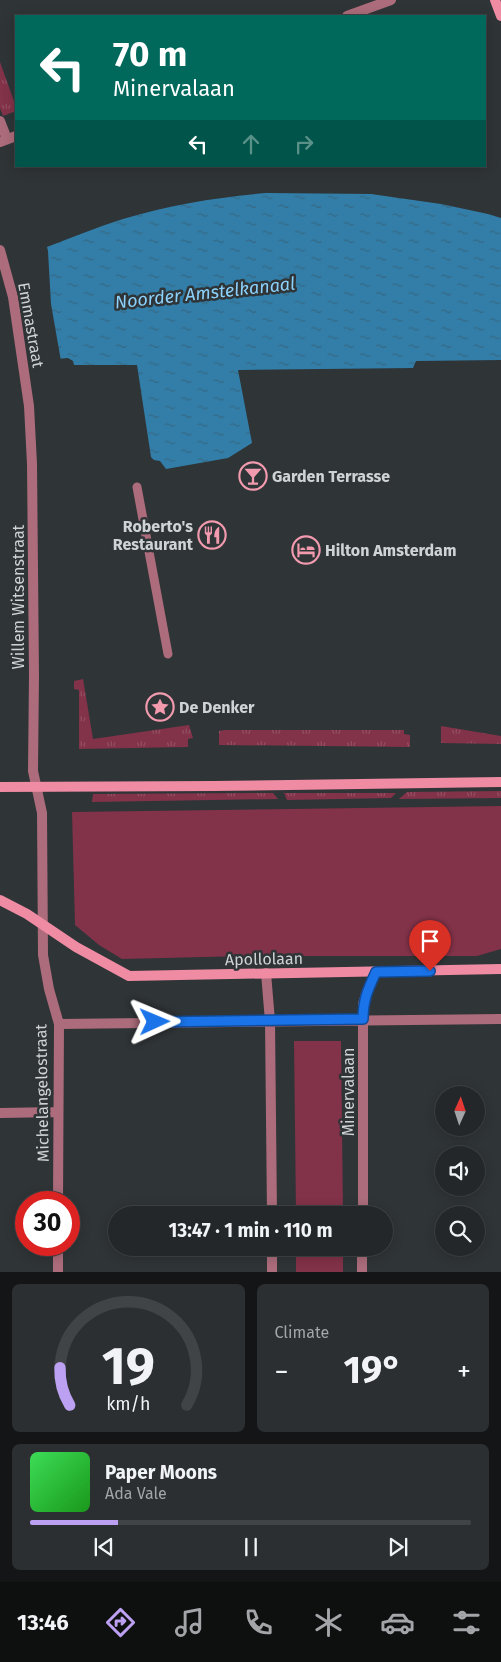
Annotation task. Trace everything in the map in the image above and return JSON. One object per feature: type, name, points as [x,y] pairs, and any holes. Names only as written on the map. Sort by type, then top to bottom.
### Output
[{"type":"street","points":[[350,15],[392,0]]},
{"type":"street","points":[[495,0],[501,16]]},
{"type":"street","points":[[0,121],[8,139]]},
{"type":"street","name":"Emmastraat","points":[[2,254],[13,297],[29,406]]},
{"type":"street","name":"Willem Witsenstraat","points":[[29,406],[33,484],[34,675],[32,757],[36,787]]},
{"type":"street","points":[[0,787],[501,782]]},
{"type":"street","points":[[36,787],[42,812],[42,924]]},
{"type":"street","name":"Apollolaan","points":[[0,900],[42,924],[76,947],[129,976],[501,969]]},
{"type":"street","name":"Michelangelostraat","points":[[42,924],[43,955],[49,989],[59,1024],[58,1191]]},
{"type":"street","name":"Minervalaan","points":[[362,1206],[363,1004],[376,972]]},
{"type":"street","points":[[266,973],[270,1021],[272,1206]]},
{"type":"street","points":[[59,1024],[363,1019],[501,1019]]},
{"type":"street","points":[[0,1113],[58,1112]]},
{"type":"street","points":[[58,1256],[58,1272]]},
{"type":"street","points":[[272,1256],[272,1272]]},
{"type":"street","points":[[362,1256],[362,1272]]},
{"type":"lane","points":[[137,487],[168,654]]},
{"type":"green space","points":[[0,62],[15,104],[15,111],[3,116],[0,108]]},
{"type":"green space","points":[[83,679],[93,739],[189,725],[193,738],[188,739],[188,747],[79,749],[79,690],[74,689],[74,681]]},
{"type":"green space","points":[[441,726],[501,736],[501,744],[441,743]]},
{"type":"green space","points":[[404,730],[404,734],[410,735],[410,747],[219,745],[219,731]]},
{"type":"green space","points":[[501,791],[501,798],[399,799],[407,792]]},
{"type":"green space","points":[[273,793],[278,799],[92,802],[93,794]]},
{"type":"green space","points":[[284,793],[396,793],[391,798],[287,800]]},
{"type":"green space","points":[[501,806],[501,949],[477,956],[246,956],[122,959],[99,945],[75,925],[72,812]]},
{"type":"green space","points":[[294,1041],[341,1041],[343,1206],[296,1206]]},
{"type":"green space","points":[[296,1256],[343,1256],[343,1272],[296,1272]]},
{"type":"water","name":"Noorder Amstelkanaal","points":[[266,193],[371,194],[441,204],[501,218],[501,360],[416,361],[413,368],[238,370],[252,443],[228,458],[166,469],[160,461],[154,460],[151,457],[137,365],[74,365],[73,361],[68,358],[0,364],[48,251],[47,247],[140,214],[212,199]]},
{"type":"pier","points":[[48,251],[51,304],[61,361],[0,367],[0,265],[35,253]]},
{"type":"place","name":"Garden Terrasse","points":[[253,476]]},
{"type":"place","name":"Roberto's Restaurant","points":[[212,535]]},
{"type":"place","name":"Hilton Amsterdam","points":[[306,550]]},
{"type":"place","name":"De Denker","points":[[160,707]]},
{"type":"route","points":[[155,1022],[363,1019],[363,1004],[376,972],[430,971]]}]
